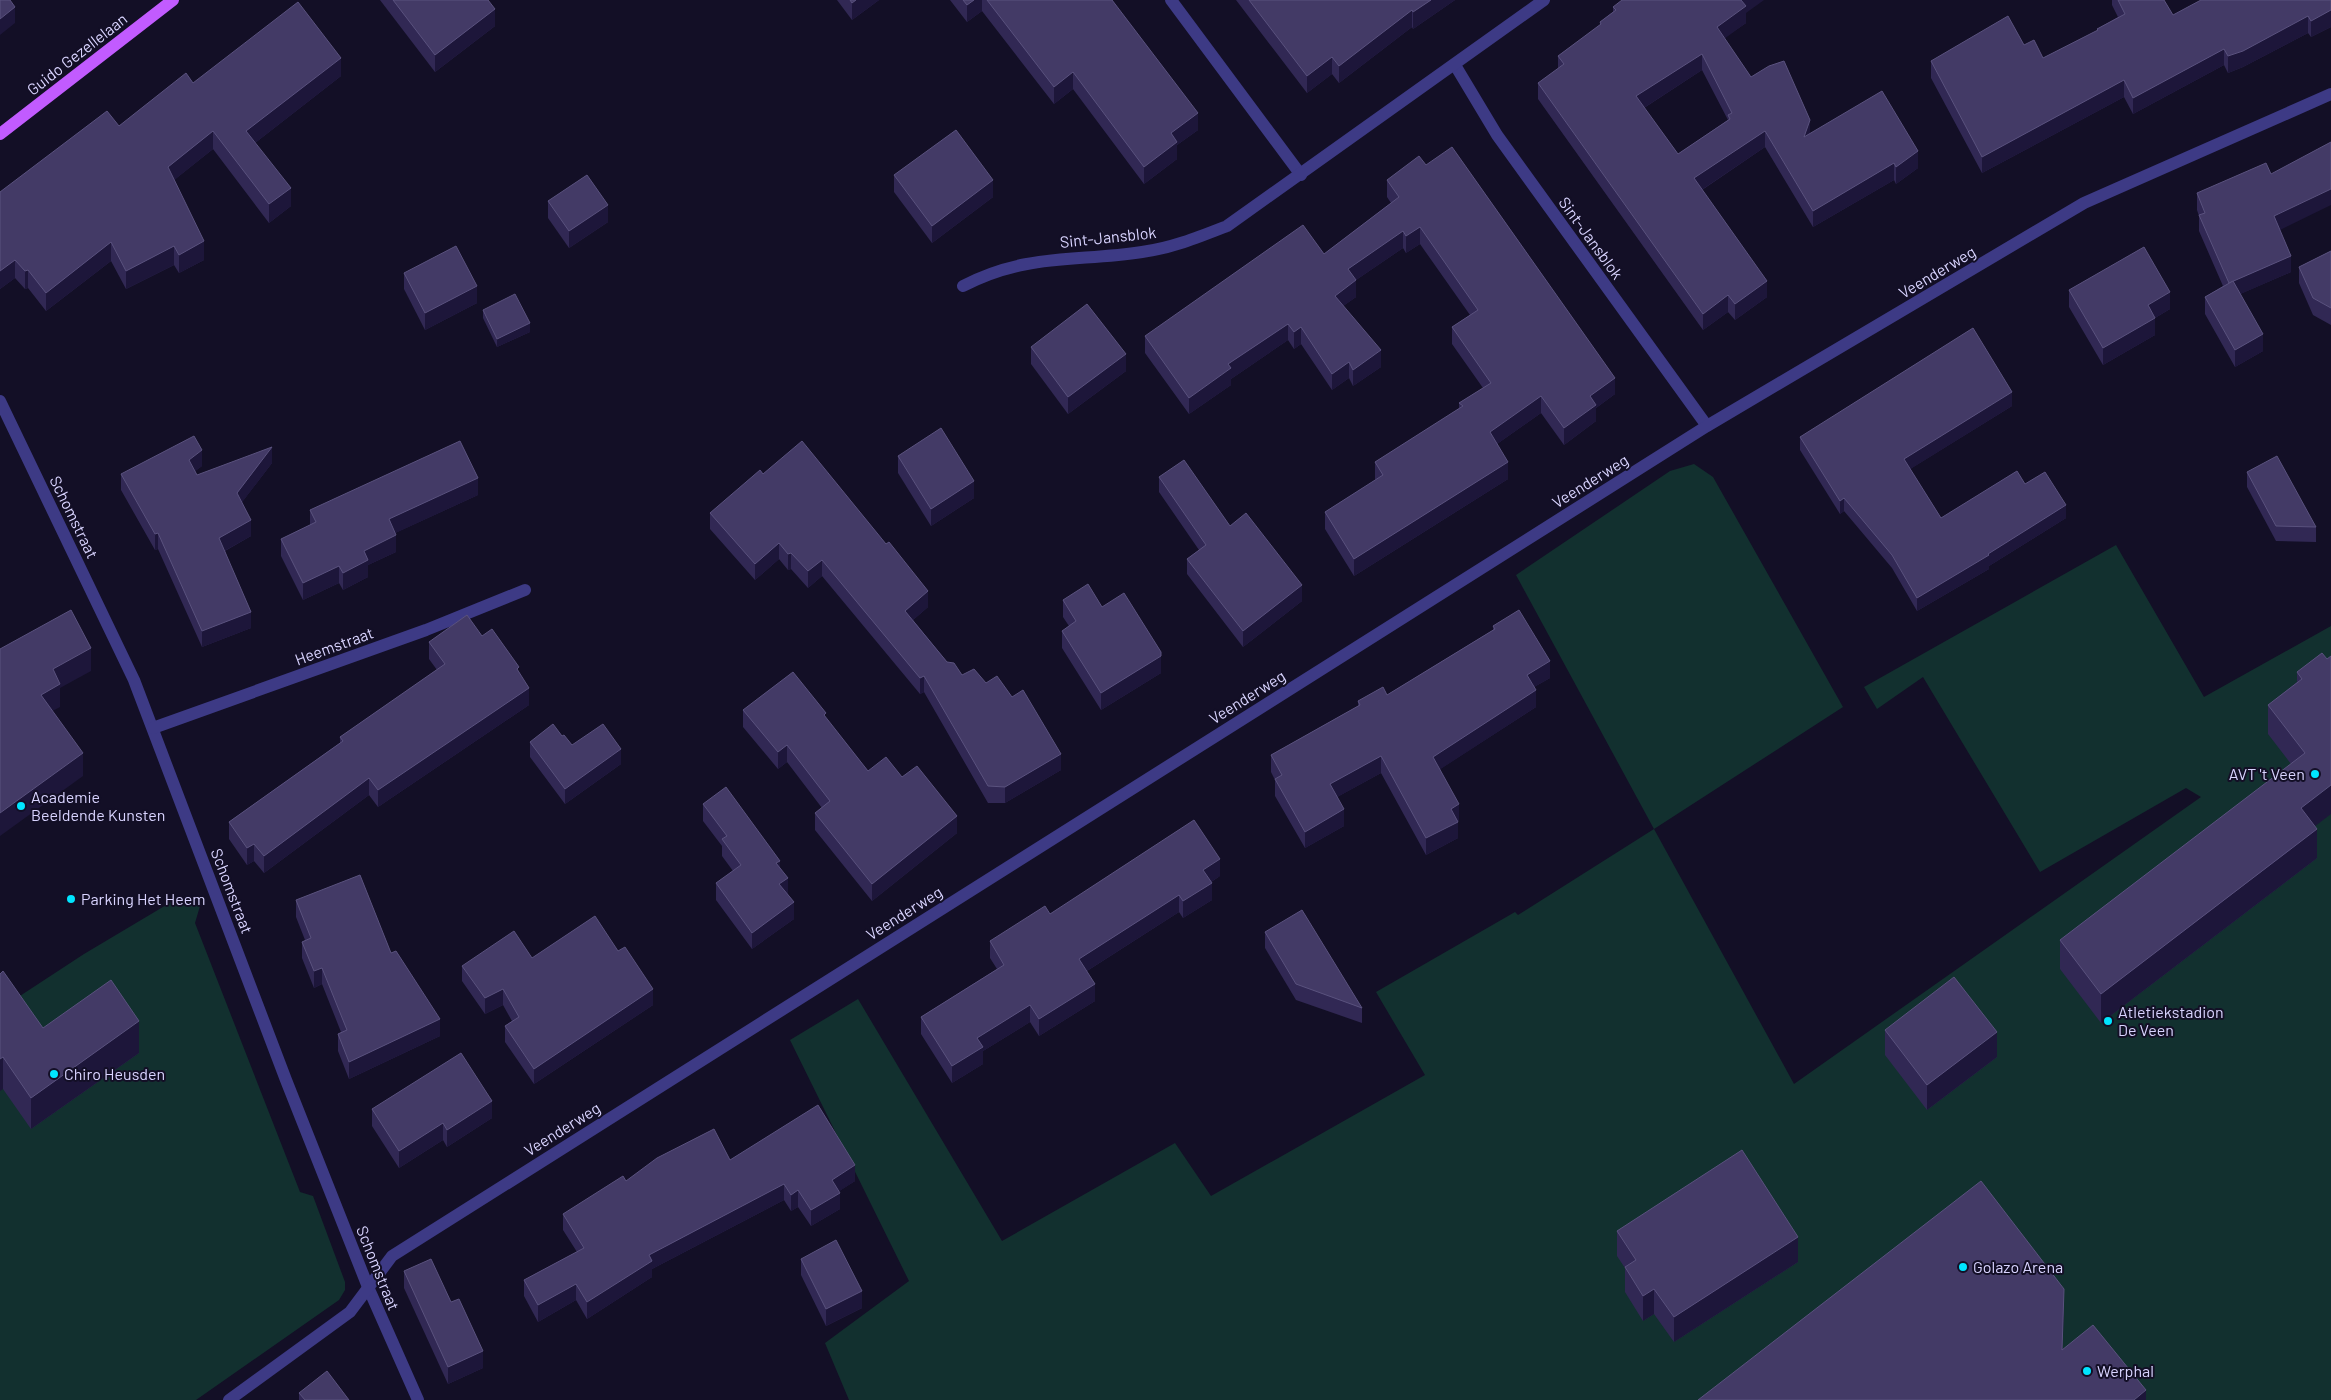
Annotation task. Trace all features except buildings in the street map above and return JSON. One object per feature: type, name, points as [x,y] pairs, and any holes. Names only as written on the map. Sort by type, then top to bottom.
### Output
[{"type":"main road","name":"Guido Gezellelaan","points":[[0,134],[173,0]]},
{"type":"street","points":[[1171,0],[1301,175]]},
{"type":"street","name":"Sint-Jansblok","points":[[963,286],[983,275],[1006,268],[1046,260],[1142,252],[1186,242],[1227,226],[1544,0]]},
{"type":"street","name":"Sint-Jansblok","points":[[1455,65],[1496,134],[1707,426]]},
{"type":"street","name":"Veenderweg","points":[[229,1400],[350,1312],[392,1256],[1707,426],[2084,203],[2331,94]]},
{"type":"street","name":"Schomstraat","points":[[0,401],[134,680],[286,1080],[368,1287],[418,1400]]},
{"type":"street","name":"Heemstraat","points":[[153,728],[426,630],[525,590]]},
{"type":"green space","points":[[1694,464],[1713,477],[1843,707],[1654,829],[1516,575],[1670,471]]},
{"type":"green space","points":[[2116,545],[2204,697],[2331,626],[2331,1400],[849,1400],[825,1343],[909,1281],[790,1040],[858,999],[1002,1241],[1175,1143],[1211,1196],[1425,1075],[1376,992],[1515,912],[1518,915],[1654,829],[1794,1084],[2201,797],[2186,788],[2040,872],[1923,677],[1877,709],[1864,687]]},
{"type":"green space","points":[[187,897],[195,900],[200,906],[195,923],[300,1192],[313,1196],[345,1282],[345,1290],[339,1300],[196,1400],[0,1400],[0,1009],[84,954],[178,898]]},
{"type":"place","name":"AVT 't Veen","points":[[2315,774]]},
{"type":"place","name":"Academie Beeldende Kunsten","points":[[21,806]]},
{"type":"place","name":"Parking Het Heem","points":[[71,899]]},
{"type":"place","name":"Atletiekstadion De Veen","points":[[2108,1021]]},
{"type":"place","name":"Chiro Heusden","points":[[54,1074]]},
{"type":"place","name":"Golazo Arena","points":[[1963,1267]]},
{"type":"place","name":"Werphal","points":[[2087,1371]]}]
